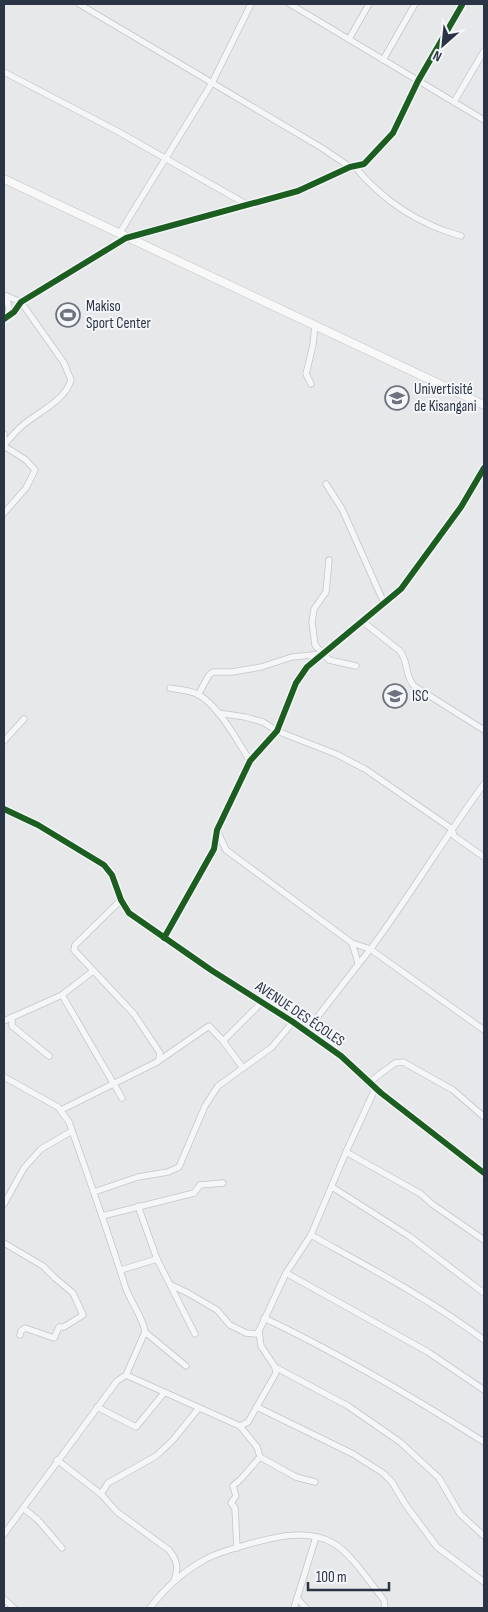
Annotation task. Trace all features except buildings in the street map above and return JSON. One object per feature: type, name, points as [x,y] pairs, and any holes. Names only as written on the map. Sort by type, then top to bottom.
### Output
[{"type":"main road","points":[[4,179],[484,405]]},
{"type":"street","points":[[79,4],[352,167],[369,184],[407,214],[439,230],[461,236]]},
{"type":"street","points":[[122,236],[166,158],[212,83],[251,4]]},
{"type":"street","points":[[290,4],[484,120]]},
{"type":"street","points":[[348,39],[369,4]]},
{"type":"street","points":[[383,60],[415,4]]},
{"type":"street","points":[[6,317],[14,312],[21,302],[122,236],[298,191],[352,167],[364,164],[393,133],[418,81],[462,5]]},
{"type":"street","points":[[454,102],[484,51]]},
{"type":"street","points":[[4,72],[166,158],[246,204]]},
{"type":"street","points":[[4,444],[24,424],[46,410],[67,388],[70,380],[64,363],[21,302],[5,295]]},
{"type":"street","points":[[5,295],[10,308],[6,317]]},
{"type":"street","points":[[311,384],[306,374],[313,345],[315,325]]},
{"type":"street","points":[[4,434],[4,444]]},
{"type":"street","points":[[4,444],[26,460],[35,470],[26,488],[4,513]]},
{"type":"street","points":[[164,938],[214,849],[216,830],[250,761],[277,732],[296,683],[308,667],[401,589],[420,566],[461,507],[484,468]]},
{"type":"street","points":[[326,484],[342,509],[384,603]]},
{"type":"street","points":[[329,560],[326,592],[314,609],[312,622],[315,645],[329,660],[356,666]]},
{"type":"street","points":[[362,621],[400,651],[404,657],[409,680],[414,686],[484,730]]},
{"type":"street","points":[[198,695],[209,675],[213,672],[232,672],[260,667],[292,657],[323,654]]},
{"type":"street","points":[[170,688],[198,695],[205,699],[230,727],[250,761]]},
{"type":"street","points":[[218,714],[245,717],[263,722],[277,732],[336,754],[365,768],[452,829],[454,836],[484,857]]},
{"type":"street","points":[[4,741],[24,719]]},
{"type":"street","points":[[306,1032],[370,948],[484,784]]},
{"type":"street","name":"AVENUE DES ÉCOLES","points":[[4,809],[38,825],[104,865],[112,876],[121,900],[129,913],[293,1022],[351,1065],[368,1083],[484,1173]]},
{"type":"street","points":[[216,830],[226,850],[352,943],[370,948],[484,1030]]},
{"type":"street","points":[[214,849],[226,850]]},
{"type":"street","points":[[121,900],[75,945],[74,950],[139,1021],[160,1053],[159,1059]]},
{"type":"street","points":[[352,943],[358,963]]},
{"type":"street","points":[[4,1021],[62,995],[93,971]]},
{"type":"street","points":[[62,995],[122,1098]]},
{"type":"street","points":[[223,1041],[262,1002]]},
{"type":"street","points":[[12,1017],[12,1026],[49,1056]]},
{"type":"street","points":[[94,1192],[138,1178],[168,1172],[179,1167],[212,1094],[218,1086],[272,1047],[293,1022]]},
{"type":"street","points":[[61,1110],[157,1062],[207,1026],[210,1026],[223,1041],[243,1068]]},
{"type":"street","points":[[368,1083],[395,1063],[403,1062],[453,1090],[484,1117]]},
{"type":"street","points":[[4,1077],[61,1110],[69,1122],[126,1288],[145,1332],[186,1366]]},
{"type":"street","points":[[240,1426],[248,1422],[276,1373],[275,1367],[260,1346],[259,1331],[264,1318],[286,1273],[311,1235],[375,1088]]},
{"type":"street","points":[[4,1204],[24,1168],[42,1149],[72,1131]]},
{"type":"street","points":[[346,1152],[421,1194],[432,1204],[484,1240]]},
{"type":"street","points":[[102,1216],[194,1193],[202,1184],[223,1183]]},
{"type":"street","points":[[332,1187],[409,1236],[484,1293]]},
{"type":"street","points":[[138,1206],[157,1259],[195,1334]]},
{"type":"street","points":[[311,1235],[423,1298],[484,1340]]},
{"type":"street","points":[[4,1243],[43,1266],[72,1293],[83,1315],[64,1327],[58,1327],[54,1338],[25,1328],[21,1331],[20,1335]]},
{"type":"street","points":[[121,1270],[157,1259]]},
{"type":"street","points":[[286,1273],[428,1352],[484,1390]]},
{"type":"street","points":[[171,1285],[217,1310],[230,1324],[252,1334],[256,1334],[259,1331]]},
{"type":"street","points":[[264,1318],[349,1361],[430,1407],[484,1442]]},
{"type":"street","points":[[4,1534],[97,1407],[117,1381],[126,1375],[145,1332]]},
{"type":"street","points":[[275,1367],[348,1406],[400,1442],[438,1478],[460,1514],[484,1536]]},
{"type":"street","points":[[126,1375],[240,1426],[257,1448],[260,1457],[296,1477],[315,1482]]},
{"type":"street","points":[[97,1407],[136,1427],[164,1393]]},
{"type":"street","points":[[257,1407],[353,1454],[383,1474],[392,1482],[405,1504],[437,1547],[484,1582]]},
{"type":"street","points":[[101,1494],[108,1483],[156,1456],[173,1440],[198,1408]]},
{"type":"street","points":[[237,1548],[235,1508],[231,1503],[236,1496],[233,1486],[260,1457]]},
{"type":"street","points":[[57,1460],[101,1494],[118,1512],[169,1550],[177,1566],[174,1581]]},
{"type":"street","points":[[23,1508],[38,1520],[62,1548]]},
{"type":"street","points":[[150,1608],[160,1594],[174,1581],[203,1560],[256,1542],[287,1536],[316,1536],[333,1543],[345,1552],[384,1600],[385,1608]]},
{"type":"street","points":[[294,1608],[316,1536]]},
{"type":"street","points":[[297,1598],[306,1608]]},
{"type":"street","points":[[4,1600],[14,1608]]},
{"type":"cycle path","points":[[4,319],[14,312],[21,302],[126,238],[298,191],[350,167],[364,164],[393,133],[418,81],[462,5]]},
{"type":"cycle path","points":[[164,938],[214,849],[217,830],[250,761],[277,731],[296,683],[307,667],[401,589],[461,507],[484,468]]},
{"type":"cycle path","points":[[4,809],[38,825],[104,865],[112,875],[121,900],[129,913],[341,1056],[381,1093],[484,1173]]},
{"type":"place","name":"Makiso Sport Center","points":[[68,315]]},
{"type":"place","name":"Univertisité de Kisangani","points":[[397,398]]},
{"type":"place","name":"ISC","points":[[395,696]]}]
